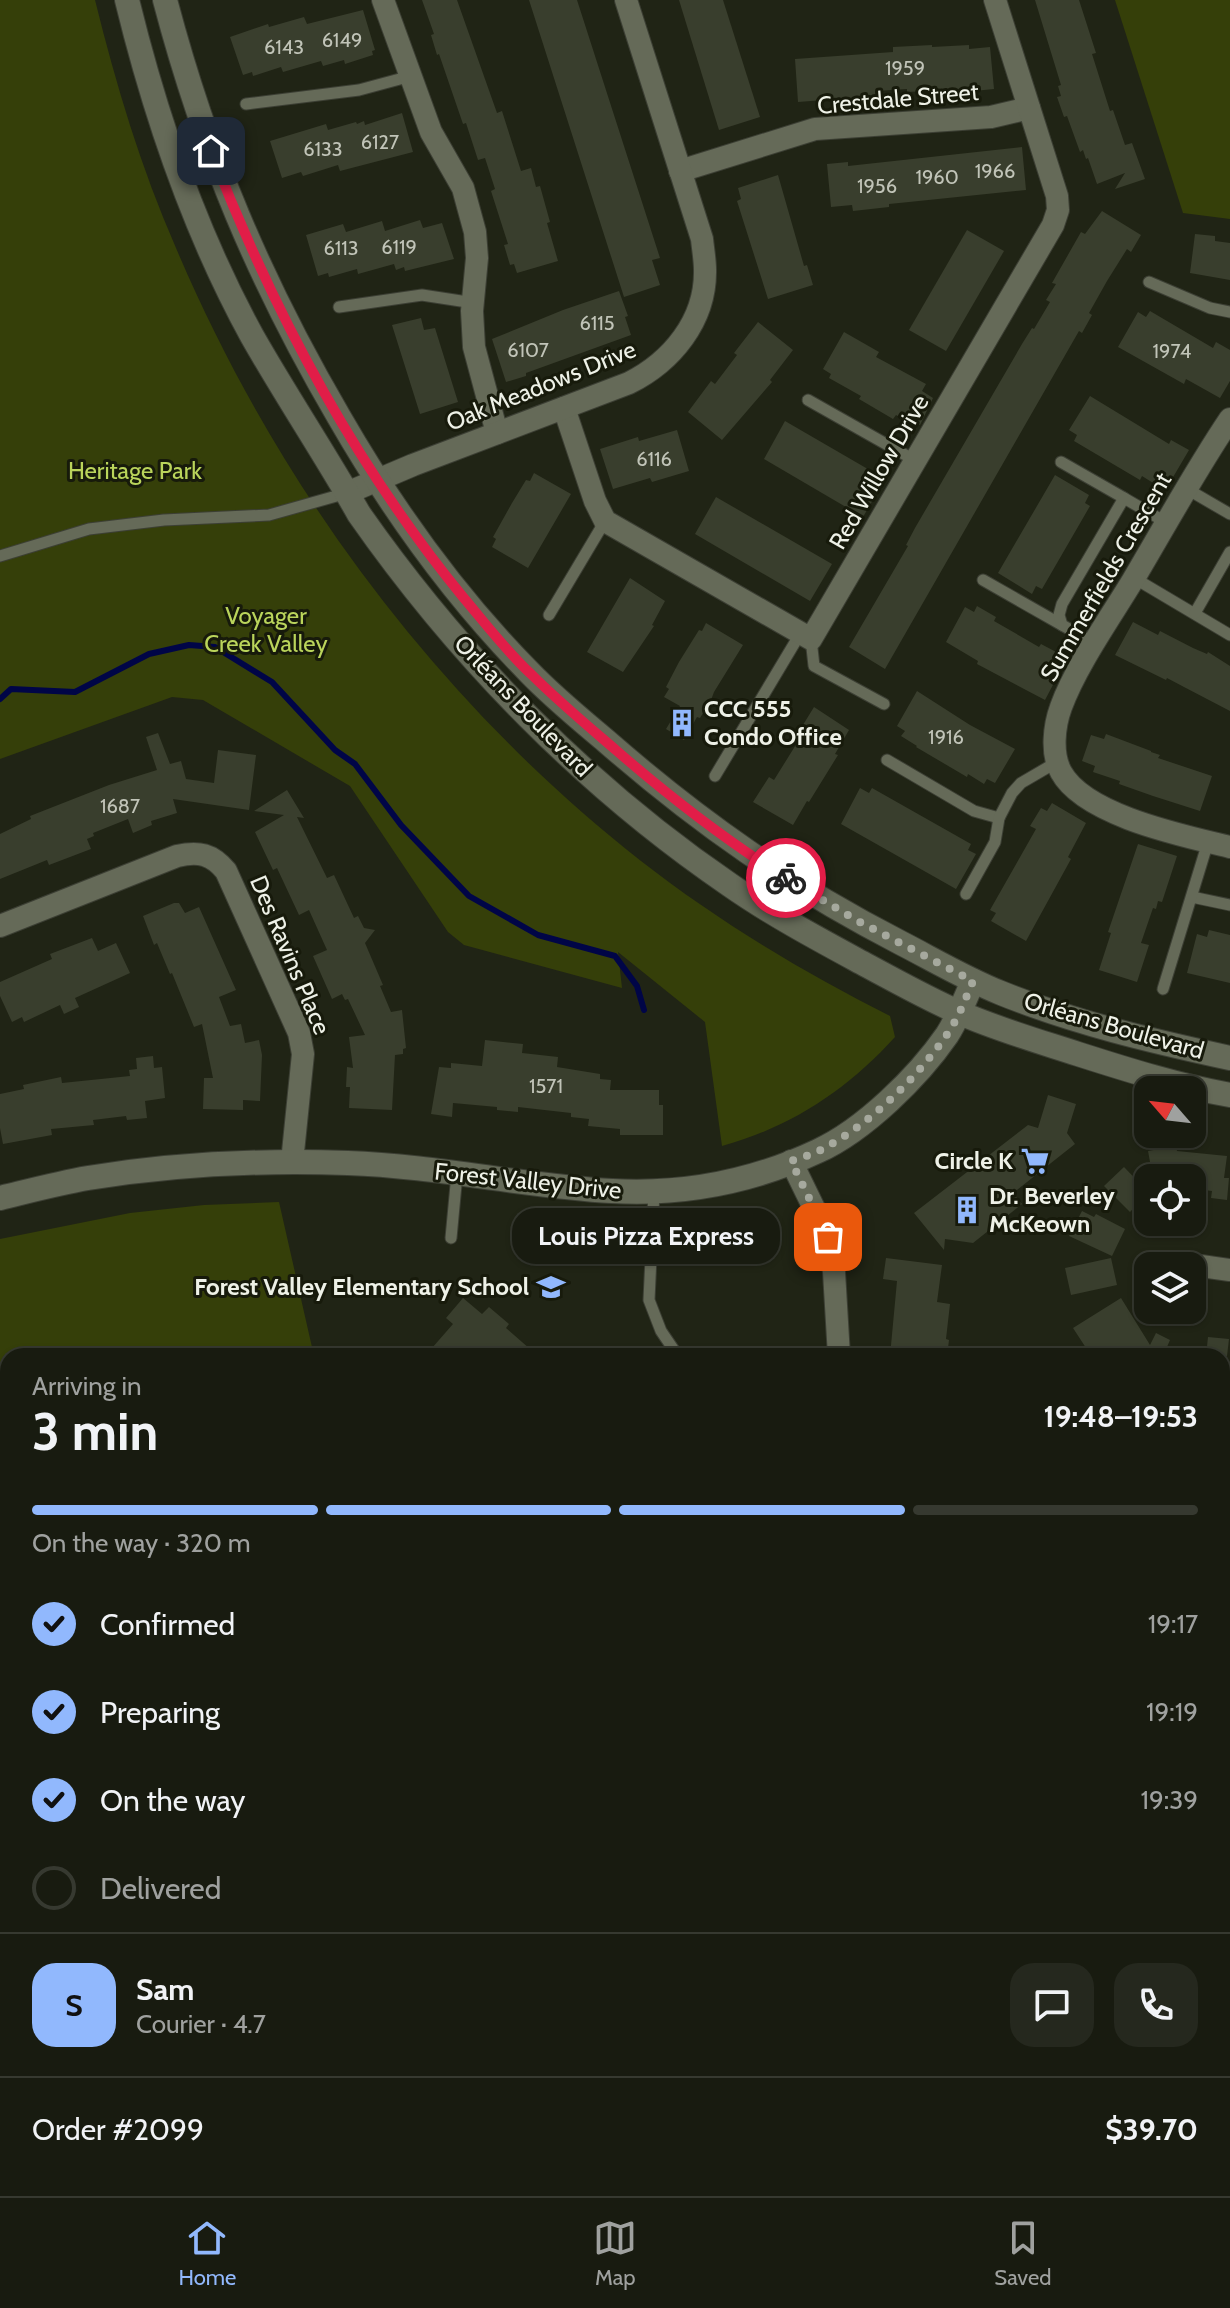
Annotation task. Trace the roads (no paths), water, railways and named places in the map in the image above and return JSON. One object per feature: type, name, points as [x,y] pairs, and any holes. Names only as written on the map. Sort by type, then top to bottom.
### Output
[{"type":"main road","name":"Orléans Boulevard","points":[[127,0],[149,81],[180,173],[223,277],[252,335],[377,539],[457,640],[534,723],[608,791],[678,848],[757,903],[811,935],[960,1013],[1116,1067],[1230,1095]]},
{"type":"main road","name":"Orléans Boulevard","points":[[165,0],[211,151],[253,254],[297,344],[376,480],[422,547],[530,673],[662,790],[743,850],[820,899],[973,981],[1100,1027],[1230,1058]]},
{"type":"main road","name":"Forest Valley Drive","points":[[0,1198],[86,1178],[252,1161],[353,1163],[611,1191],[691,1190],[728,1183],[819,1151],[883,1106],[937,1047],[960,1013],[973,981]]},
{"type":"street","points":[[383,0],[431,132],[463,188],[477,258],[472,329],[474,347],[497,433]]},
{"type":"street","name":"Oak Meadows Drive","points":[[347,493],[629,383],[648,374],[673,352],[687,333],[698,311],[705,272],[702,239],[626,0]]},
{"type":"street","name":"Red Willow Drive","points":[[806,637],[916,461],[1053,225],[1058,210],[1057,196],[995,0]]},
{"type":"street","name":"Crestdale Street","points":[[680,171],[815,129],[991,117],[1029,108]]},
{"type":"street","points":[[564,408],[595,501],[605,521],[806,637]]},
{"type":"street","name":"Summerfields Crescent","points":[[1057,762],[1056,723],[1061,707],[1095,643],[1230,419]]},
{"type":"street","points":[[1057,762],[1063,775],[1088,799],[1156,828],[1219,844]]},
{"type":"street","name":"Des Ravins Place","points":[[0,926],[177,856],[193,853],[216,859],[226,871],[299,1033],[303,1054],[292,1162]]},
{"type":"street","points":[[791,1161],[828,1237],[834,1272],[839,1348]]},
{"type":"street","points":[[1206,1267],[1230,1270]]},
{"type":"lane","points":[[246,104],[359,90],[411,76]]},
{"type":"lane","points":[[1149,282],[1210,308],[1230,312]]},
{"type":"lane","points":[[339,307],[422,295],[474,303]]},
{"type":"lane","points":[[808,400],[916,461]]},
{"type":"lane","points":[[1061,462],[1167,523]]},
{"type":"lane","points":[[1187,489],[1230,514]]},
{"type":"lane","points":[[0,556],[89,529],[164,520],[269,515],[347,493]]},
{"type":"lane","points":[[1062,625],[1059,615],[1062,604],[1124,498]]},
{"type":"lane","points":[[549,615],[605,521]]},
{"type":"lane","points":[[1195,613],[1230,552]]},
{"type":"lane","points":[[1134,578],[1230,635]]},
{"type":"lane","points":[[983,580],[1095,643]]},
{"type":"lane","points":[[806,637],[814,666],[884,704]]},
{"type":"lane","points":[[715,776],[806,637]]},
{"type":"lane","points":[[887,760],[974,811],[999,818]]},
{"type":"lane","points":[[966,894],[995,842],[999,818],[1012,793],[1021,783],[1057,762]]},
{"type":"lane","points":[[1163,989],[1192,897],[1219,844]]},
{"type":"lane","points":[[1192,897],[1230,905]]},
{"type":"lane","points":[[451,1238],[457,1174]]},
{"type":"lane","points":[[654,1192],[649,1300],[661,1331],[673,1348]]},
{"type":"waterway","points":[[0,699],[11,689],[75,692],[149,654],[189,645],[215,647],[272,682],[335,750],[355,764],[401,825],[469,896],[538,935],[615,956],[637,986],[644,1010]]},
{"type":"place","name":"CCC 555 Condo Office","points":[[682,723]]},
{"type":"place","name":"Circle K","points":[[1035,1161]]},
{"type":"place","name":"Dr. Beverley McKeown","points":[[967,1210]]},
{"type":"place","name":"Louis Pizza Express","points":[[828,1237]]},
{"type":"place","name":"Forest Valley Elementary School","points":[[551,1287]]},
{"type":"park label","name":"Heritage Park","points":[[135,471]]},
{"type":"park label","name":"Voyager Creek Valley","points":[[266,630]]}]
